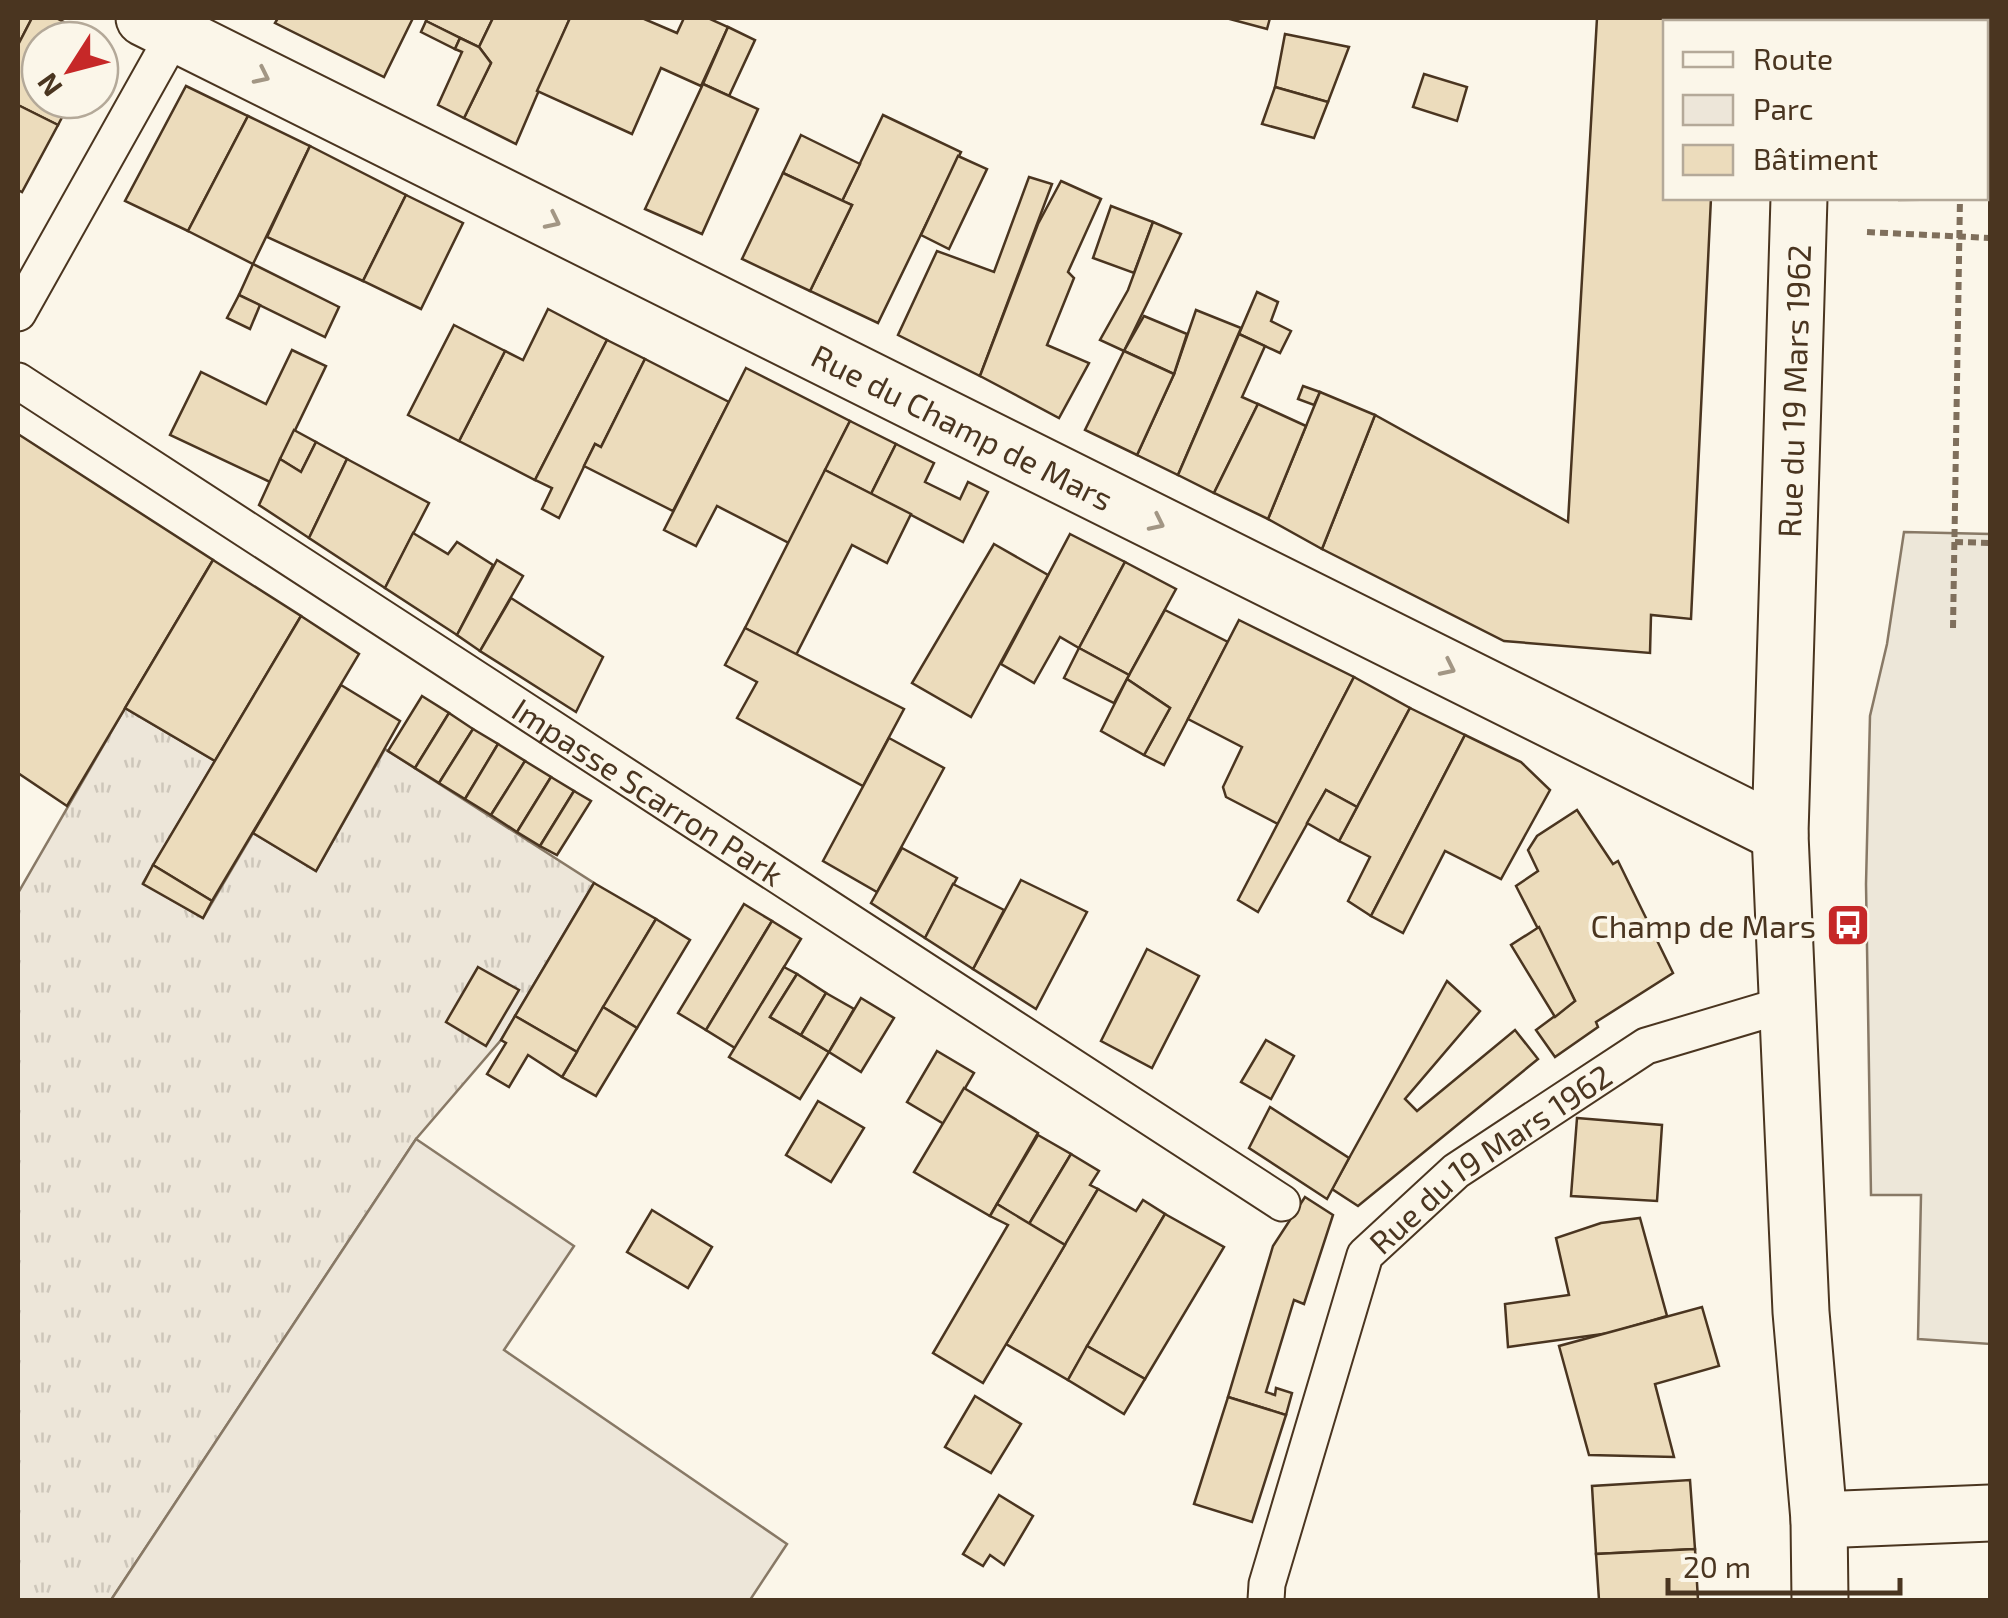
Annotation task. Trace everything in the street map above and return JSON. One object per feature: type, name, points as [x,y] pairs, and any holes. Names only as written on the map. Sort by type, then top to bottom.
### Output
[{"type":"street","name":"Rue du Champ de Mars","points":[[160,25],[1780,834]]},
{"type":"street","name":"Rue du 19 Mars 1962","points":[[1799,213],[1780,834],[1801,1312],[1819,1520],[1820,1600]]},
{"type":"street","points":[[1819,1520],[1990,1513]]},
{"type":"lane","points":[[18,313],[160,25]]},
{"type":"lane","name":"Impasse Scarron Park","points":[[18,381],[1282,1203]]},
{"type":"lane","name":"Rue du 19 Mars 1962","points":[[1266,1600],[1267,1584],[1364,1254],[1456,1171],[1646,1046],[1787,1004]]},
{"type":"path","points":[[1953,628],[1960,200]]},
{"type":"path","points":[[1799,213],[1990,238]]},
{"type":"path","points":[[1955,542],[1990,543]]},
{"type":"green space","points":[[125,708],[215,761],[143,883],[203,918],[253,833],[316,871],[385,749],[594,883],[501,1040],[416,1139],[111,1600],[18,1600],[18,893]]},
{"type":"green space","points":[[416,1139],[574,1246],[504,1350],[787,1544],[750,1600],[111,1600]]},
{"type":"shaded area","points":[[1990,18],[1990,199],[1988,20],[1870,20]]},
{"type":"shaded area","points":[[1904,532],[1990,534],[1990,1344],[1918,1339],[1921,1195],[1871,1195],[1866,884],[1870,716],[1887,644]]},
{"type":"building","points":[[18,18],[32,18],[20,20],[18,45]]},
{"type":"building","points":[[278,18],[413,18],[384,77],[275,23]]},
{"type":"building","points":[[493,18],[479,47],[426,21]]},
{"type":"building","points":[[493,18],[570,18],[516,144],[464,118],[491,63],[479,47]]},
{"type":"building","points":[[570,18],[642,18],[677,33],[684,18],[708,18],[728,27],[701,86],[661,68],[632,134],[537,91]]},
{"type":"building","points":[[1226,18],[1270,18],[1267,29]]},
{"type":"building","points":[[1597,18],[1720,18],[1663,20],[1663,200],[1711,200],[1691,619],[1651,615],[1650,653],[1504,641],[1322,549],[1375,415],[1568,522]]},
{"type":"building","points":[[426,21],[460,38],[455,49],[421,32]]},
{"type":"building","points":[[728,27],[755,40],[729,96],[703,84]]},
{"type":"building","points":[[1285,34],[1349,47],[1328,102],[1275,87]]},
{"type":"building","points":[[460,38],[479,47],[491,63],[464,118],[438,105],[462,52],[455,49]]},
{"type":"building","points":[[20,41],[20,106],[18,105]]},
{"type":"building","points":[[1424,74],[1467,87],[1457,121],[1413,107]]},
{"type":"building","points":[[703,84],[758,109],[702,234],[645,209]]},
{"type":"building","points":[[186,86],[248,116],[188,231],[125,201]]},
{"type":"building","points":[[1275,87],[1328,102],[1314,138],[1262,124]]},
{"type":"building","points":[[18,105],[20,120],[48,120],[58,125],[22,192],[18,190]]},
{"type":"building","points":[[883,115],[961,152],[878,323],[810,291],[852,205],[842,201]]},
{"type":"building","points":[[248,116],[310,146],[253,264],[188,231]]},
{"type":"building","points":[[801,135],[860,164],[842,201],[783,173]]},
{"type":"building","points":[[310,146],[406,195],[363,281],[267,237]]},
{"type":"building","points":[[958,156],[987,169],[949,249],[921,235]]},
{"type":"building","points":[[783,173],[852,205],[810,291],[742,259]]},
{"type":"building","points":[[1029,177],[1052,184],[980,376],[898,335],[937,251],[994,272]]},
{"type":"building","points":[[1061,181],[1101,199],[1068,272],[1074,278],[1047,345],[1089,363],[1059,418],[980,376],[1038,224]]},
{"type":"building","points":[[406,195],[463,223],[421,309],[363,281]]},
{"type":"building","points":[[1111,206],[1153,222],[1134,273],[1093,258]]},
{"type":"building","points":[[1153,222],[1181,234],[1124,351],[1100,340],[1128,290]]},
{"type":"building","points":[[253,264],[339,307],[325,337],[239,295]]},
{"type":"building","points":[[1257,292],[1278,302],[1271,321],[1291,331],[1280,353],[1239,334]]},
{"type":"building","points":[[239,295],[260,305],[250,329],[227,318]]},
{"type":"building","points":[[548,309],[607,340],[535,480],[459,441],[505,351],[523,360]]},
{"type":"building","points":[[1196,310],[1241,328],[1178,475],[1137,455],[1174,374]]},
{"type":"building","points":[[1144,316],[1187,334],[1174,374],[1124,351]]},
{"type":"building","points":[[454,325],[505,351],[459,441],[408,415]]},
{"type":"building","points":[[1239,334],[1265,346],[1242,397],[1258,404],[1214,493],[1178,475]]},
{"type":"building","points":[[607,340],[645,359],[601,447],[595,444],[559,518],[542,509],[552,488],[535,480]]},
{"type":"building","points":[[292,350],[326,366],[270,482],[170,435],[201,372],[266,404]]},
{"type":"building","points":[[1124,351],[1174,374],[1137,455],[1085,430]]},
{"type":"building","points":[[645,359],[729,402],[673,511],[584,466],[595,444],[601,447]]},
{"type":"building","points":[[746,368],[850,421],[789,543],[717,506],[696,546],[664,530]]},
{"type":"building","points":[[1303,386],[1320,392],[1314,405],[1298,399]]},
{"type":"building","points":[[1320,392],[1375,415],[1322,549],[1268,519]]},
{"type":"building","points":[[1258,404],[1306,426],[1268,519],[1214,493]]},
{"type":"building","points":[[850,421],[896,444],[871,494],[825,470]]},
{"type":"building","points":[[294,430],[316,442],[301,472],[280,459]]},
{"type":"building","points":[[18,434],[213,560],[67,806],[18,773]]},
{"type":"building","points":[[316,442],[347,459],[309,538],[259,505],[280,459],[301,472]]},
{"type":"building","points":[[896,444],[934,463],[925,482],[960,499],[968,482],[988,492],[963,542],[871,494]]},
{"type":"building","points":[[347,459],[429,503],[385,588],[309,538]]},
{"type":"building","points":[[825,470],[911,514],[887,563],[852,545],[796,655],[745,628]]},
{"type":"building","points":[[413,533],[448,554],[457,542],[493,565],[457,635],[385,588]]},
{"type":"building","points":[[1070,534],[1125,562],[1079,648],[1060,637],[1034,683],[1001,664]]},
{"type":"building","points":[[994,544],[1048,575],[971,717],[912,683]]},
{"type":"building","points":[[213,560],[301,616],[215,761],[125,708]]},
{"type":"building","points":[[497,560],[523,576],[480,651],[457,635]]},
{"type":"building","points":[[1125,562],[1176,589],[1129,675],[1079,648]]},
{"type":"building","points":[[511,598],[603,657],[576,712],[480,651]]},
{"type":"building","points":[[1165,610],[1228,642],[1164,765],[1144,755],[1170,708],[1127,679]]},
{"type":"building","points":[[301,616],[359,654],[212,901],[153,865]]},
{"type":"building","points":[[1239,620],[1354,677],[1278,824],[1226,797],[1223,787],[1242,747],[1188,719]]},
{"type":"building","points":[[745,628],[904,709],[863,786],[737,718],[757,682],[725,665]]},
{"type":"building","points":[[1079,648],[1129,675],[1114,703],[1064,678]]},
{"type":"building","points":[[1354,677],[1410,708],[1357,807],[1326,790],[1258,912],[1238,900]]},
{"type":"building","points":[[1127,679],[1170,708],[1144,755],[1101,731]]},
{"type":"building","points":[[341,685],[400,721],[316,871],[253,833]]},
{"type":"building","points":[[422,696],[449,713],[415,768],[388,751]]},
{"type":"building","points":[[1410,708],[1465,735],[1371,916],[1348,901],[1370,857],[1339,841]]},
{"type":"building","points":[[449,713],[473,729],[439,783],[415,768]]},
{"type":"building","points":[[473,729],[498,744],[465,799],[439,783]]},
{"type":"building","points":[[1465,735],[1521,762],[1550,790],[1501,879],[1445,851],[1403,933],[1371,916]]},
{"type":"building","points":[[889,738],[944,768],[877,892],[823,861]]},
{"type":"building","points":[[498,744],[525,761],[491,815],[465,799]]},
{"type":"building","points":[[525,761],[551,777],[517,832],[491,815]]},
{"type":"building","points":[[551,777],[574,791],[540,846],[517,832]]},
{"type":"building","points":[[1326,790],[1357,807],[1339,841],[1307,823]]},
{"type":"building","points":[[574,791],[591,801],[557,855],[540,846]]},
{"type":"building","points":[[1577,810],[1613,864],[1618,861],[1673,973],[1596,1022],[1598,1027],[1555,1057],[1536,1030],[1575,1001],[1516,886],[1538,871],[1528,850],[1537,836]]},
{"type":"building","points":[[902,848],[957,878],[925,938],[871,903]]},
{"type":"building","points":[[153,865],[212,901],[203,918],[143,884]]},
{"type":"building","points":[[1021,880],[1087,912],[1036,1009],[973,969]]},
{"type":"building","points":[[594,883],[656,919],[577,1052],[515,1016]]},
{"type":"building","points":[[953,884],[1004,910],[973,969],[925,938]]},
{"type":"building","points":[[744,904],[772,921],[706,1030],[678,1013]]},
{"type":"building","points":[[656,919],[690,940],[637,1028],[603,1007]]},
{"type":"building","points":[[772,921],[801,939],[735,1048],[706,1030]]},
{"type":"building","points":[[1539,927],[1575,1001],[1555,1017],[1511,945]]},
{"type":"building","points":[[1147,949],[1199,976],[1152,1068],[1101,1041]]},
{"type":"building","points":[[478,967],[519,990],[486,1046],[446,1022]]},
{"type":"building","points":[[784,967],[797,974],[770,1017],[829,1052],[800,1099],[729,1057]]},
{"type":"building","points":[[797,974],[826,993],[801,1035],[770,1017]]},
{"type":"building","points":[[1447,981],[1480,1011],[1405,1099],[1417,1111],[1515,1030],[1538,1059],[1358,1206],[1332,1189]]},
{"type":"building","points":[[826,993],[854,1009],[829,1052],[801,1035]]},
{"type":"building","points":[[861,998],[894,1018],[861,1072],[829,1052]]},
{"type":"building","points":[[603,1007],[637,1028],[596,1096],[562,1077]]},
{"type":"building","points":[[515,1016],[577,1052],[562,1077],[528,1055],[509,1087],[487,1074],[506,1043],[501,1040]]},
{"type":"building","points":[[1266,1040],[1294,1056],[1271,1099],[1241,1082]]},
{"type":"building","points":[[937,1051],[974,1073],[944,1124],[907,1102]]},
{"type":"building","points":[[964,1088],[1038,1133],[990,1216],[914,1172]]},
{"type":"building","points":[[818,1101],[864,1128],[831,1182],[786,1155]]},
{"type":"building","points":[[1270,1107],[1349,1158],[1327,1199],[1249,1148]]},
{"type":"building","points":[[1577,1118],[1662,1125],[1657,1201],[1571,1196]]},
{"type":"building","points":[[1038,1135],[1071,1154],[1029,1224],[997,1204]]},
{"type":"building","points":[[1071,1154],[1099,1171],[1090,1185],[1098,1189],[1065,1245],[1029,1224]]},
{"type":"building","points":[[1098,1189],[1136,1211],[1143,1200],[1165,1214],[1068,1380],[1006,1344]]},
{"type":"building","points":[[1305,1197],[1333,1215],[1304,1304],[1294,1300],[1266,1392],[1275,1395],[1276,1388],[1292,1393],[1286,1415],[1228,1397],[1273,1246]]},
{"type":"building","points":[[997,1204],[1065,1245],[983,1383],[933,1353],[1008,1225],[990,1216]]},
{"type":"building","points":[[652,1210],[712,1247],[688,1288],[627,1252]]},
{"type":"building","points":[[1165,1214],[1224,1247],[1145,1379],[1087,1346]]},
{"type":"building","points":[[1640,1218],[1667,1316],[1610,1333],[1508,1347],[1505,1304],[1569,1295],[1556,1238],[1601,1223]]},
{"type":"building","points":[[1702,1307],[1719,1366],[1655,1384],[1674,1457],[1589,1455],[1559,1346]]},
{"type":"building","points":[[1087,1346],[1145,1379],[1124,1414],[1068,1380]]},
{"type":"building","points":[[975,1396],[1021,1424],[991,1473],[945,1447]]},
{"type":"building","points":[[1228,1397],[1286,1415],[1252,1522],[1194,1504]]},
{"type":"building","points":[[1690,1480],[1695,1549],[1596,1554],[1592,1486]]},
{"type":"building","points":[[999,1495],[1033,1516],[1004,1565],[990,1555],[983,1566],[963,1554]]},
{"type":"building","points":[[1695,1549],[1698,1600],[1599,1600],[1596,1554]]},
{"type":"place","name":"Champ de Mars","points":[[1848,925]]}]
